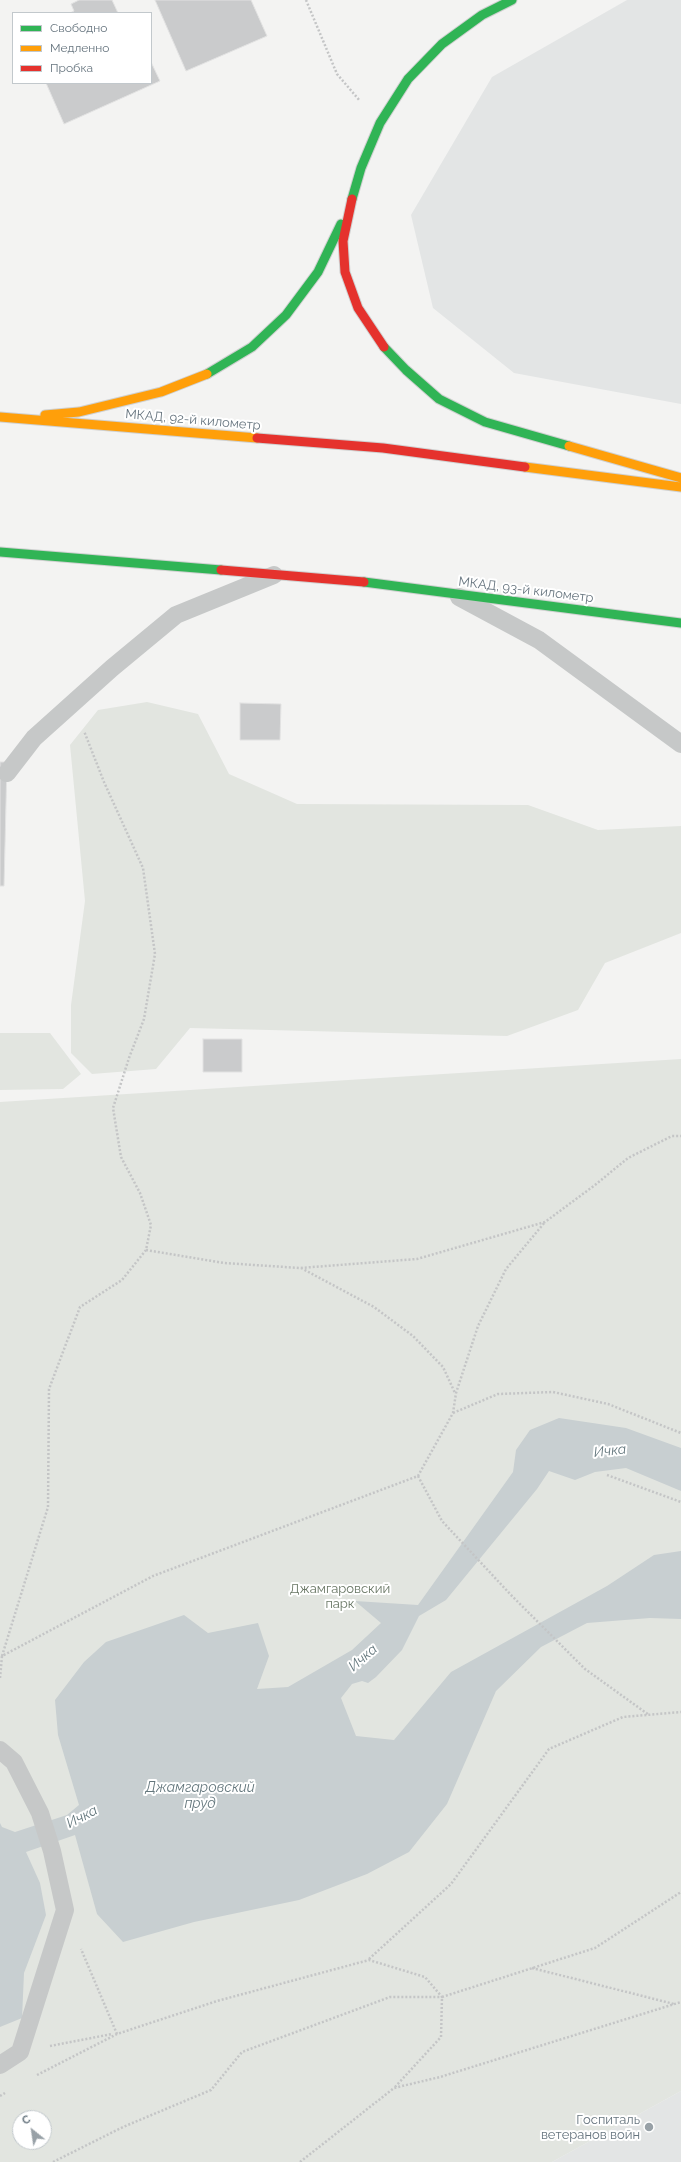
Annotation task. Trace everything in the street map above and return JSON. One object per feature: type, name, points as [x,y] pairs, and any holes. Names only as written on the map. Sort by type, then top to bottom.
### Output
[{"type":"main road","points":[[512,0],[482,15],[442,44],[408,79],[380,123],[360,168],[348,210],[343,241],[344,272],[358,308],[379,342],[439,399],[485,422],[681,478]]},
{"type":"main road","points":[[14,418],[79,412],[161,392],[212,372],[252,347],[286,315],[318,272],[348,210]]},
{"type":"main road","name":"МКАД, 92-й километр","points":[[0,418],[383,448],[681,487]]},
{"type":"main road","points":[[0,552],[274,575]]},
{"type":"main road","name":"МКАД, 93-й километр","points":[[274,575],[368,582],[681,623]]},
{"type":"lane","points":[[7,774],[34,738],[176,615],[274,575]]},
{"type":"lane","points":[[453,593],[539,640],[681,744]]},
{"type":"lane","points":[[0,1750],[14,1762],[40,1813],[52,1851],[65,1910],[20,2052],[0,2065]]},
{"type":"path","points":[[306,0],[337,74],[380,123]]},
{"type":"path","points":[[0,1678],[2,1656],[48,1507],[49,1389],[80,1307],[122,1280],[146,1250],[151,1225],[140,1193],[122,1157],[113,1108],[129,1058],[144,1019],[155,954],[143,868],[104,782],[73,703]]},
{"type":"path","points":[[2,1656],[153,1576],[418,1476],[453,1413],[456,1393],[478,1326],[506,1269],[544,1222],[595,1185],[628,1158],[672,1136],[681,1136]]},
{"type":"path","points":[[146,1250],[224,1263],[300,1268],[417,1260],[544,1222]]},
{"type":"path","points":[[300,1268],[374,1307],[413,1336],[443,1367],[456,1393]]},
{"type":"path","points":[[453,1413],[498,1394],[553,1392],[608,1404],[681,1433]]},
{"type":"path","points":[[607,1475],[681,1502]]},
{"type":"path","points":[[418,1476],[442,1521],[511,1596],[585,1669],[649,1715]]},
{"type":"path","points":[[20,2052],[117,2034],[217,2001],[369,1960],[451,1884],[549,1749],[623,1717],[681,1712]]},
{"type":"path","points":[[53,2162],[123,2127],[211,2090],[242,2052],[390,1997],[442,1997],[595,1948],[681,1892]]},
{"type":"path","points":[[65,1910],[117,2034]]},
{"type":"path","points":[[300,2162],[394,2088],[441,2037],[442,1997],[425,1978],[369,1960]]},
{"type":"path","points":[[531,1968],[674,2004]]},
{"type":"path","points":[[394,2088],[440,2077],[681,2002]]},
{"type":"path","points":[[35,2076],[117,2034]]},
{"type":"path","points":[[0,2096],[7,2092]]},
{"type":"shaded area","points":[[627,0],[681,0],[681,404],[514,373],[433,308],[411,215],[492,77]]},
{"type":"shaded area","name":"Госпиталь ветеранов войн","points":[[681,2091],[681,2162],[552,2162]]},
{"type":"green space","points":[[147,702],[198,714],[229,774],[297,804],[528,805],[598,830],[681,826],[681,933],[605,963],[578,1010],[507,1036],[190,1028],[156,1069],[92,1074],[71,1053],[71,1005],[85,901],[70,745],[98,710]]},
{"type":"green space","points":[[0,1033],[50,1033],[81,1074],[63,1089],[0,1090]]},
{"type":"green space","name":"Джамгаровский парк","points":[[681,1059],[681,2091],[552,2162],[0,2162],[0,1102]]},
{"type":"water","name":"Джамгаровский пруд","points":[[559,1418],[626,1428],[681,1448],[681,1491],[626,1468],[595,1472],[575,1480],[549,1471],[537,1489],[446,1600],[419,1616],[402,1650],[376,1677],[368,1683],[362,1681],[352,1684],[341,1698],[356,1736],[394,1740],[451,1672],[607,1586],[654,1555],[681,1551],[681,1619],[650,1618],[587,1623],[541,1647],[496,1691],[447,1804],[409,1852],[367,1874],[299,1900],[194,1922],[123,1942],[97,1914],[75,1835],[26,1852],[40,1883],[46,1915],[24,1973],[22,2018],[0,2027],[0,1823],[2,1827],[15,1832],[67,1815],[79,1805],[58,1735],[55,1700],[84,1662],[106,1642],[184,1615],[208,1633],[258,1623],[269,1656],[257,1689],[288,1687],[352,1650],[381,1623],[355,1601],[418,1605],[513,1472],[516,1450],[530,1430]]},
{"type":"building","points":[[79,0],[112,0],[118,12],[72,12],[74,11],[71,4]]},
{"type":"building","points":[[155,0],[251,0],[267,36],[186,71]]},
{"type":"building","points":[[152,64],[160,81],[64,124],[46,84],[152,84]]},
{"type":"building","points":[[240,703],[281,704],[280,740],[240,740]]},
{"type":"building","points":[[0,762],[7,762],[4,886],[0,886]]},
{"type":"building","points":[[203,1039],[242,1039],[242,1072],[203,1072]]},
{"type":"traffic: fast","points":[[352,199],[361,168],[380,123],[408,79],[442,44],[482,15],[512,0]]},
{"type":"traffic: fast","points":[[207,374],[252,347],[286,315],[318,272],[341,224]]},
{"type":"traffic: fast","points":[[384,347],[406,370],[439,399],[485,422],[569,446]]},
{"type":"traffic: fast","points":[[0,552],[221,570]]},
{"type":"traffic: fast","points":[[364,582],[681,623]]},
{"type":"traffic: slow","points":[[45,415],[79,412],[161,392],[207,374]]},
{"type":"traffic: slow","points":[[0,417],[257,438]]},
{"type":"traffic: slow","points":[[569,446],[681,478]]},
{"type":"traffic: slow","points":[[525,467],[681,487]]},
{"type":"traffic: jam","points":[[352,199],[343,241],[345,272],[358,308],[384,347]]},
{"type":"traffic: jam","points":[[257,438],[383,448],[525,467]]},
{"type":"traffic: jam","points":[[221,570],[364,582]]},
{"type":"place","name":"Госпиталь ветеранов войн","points":[[649,2127]]},
{"type":"water label","name":"Ичка","points":[[610,1451]]},
{"type":"water label","name":"Ичка","points":[[363,1658]]},
{"type":"water label","name":"Ичка","points":[[82,1817]]}]
